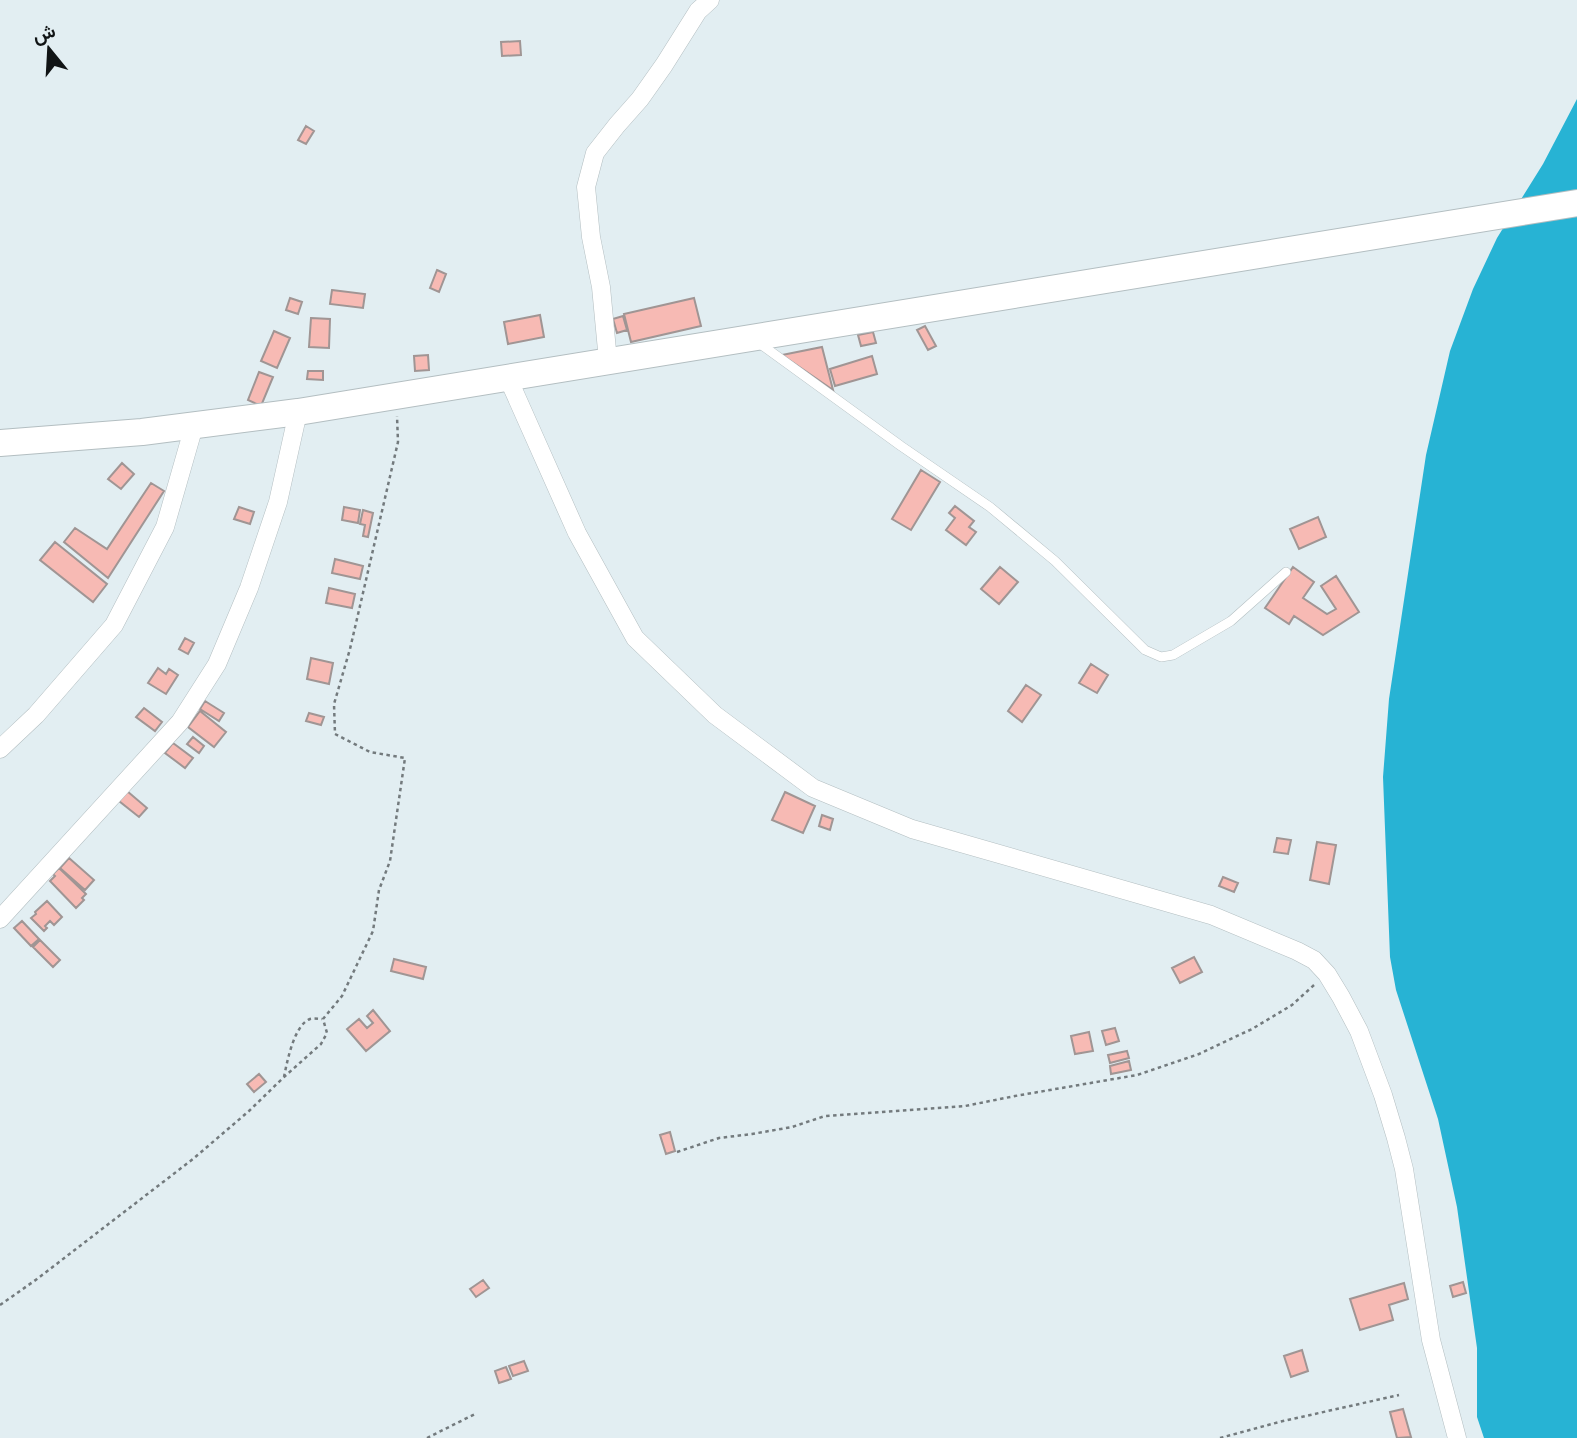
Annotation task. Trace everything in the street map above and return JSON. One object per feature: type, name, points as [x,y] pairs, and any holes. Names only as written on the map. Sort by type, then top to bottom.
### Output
[{"type":"main road","points":[[0,443],[101,436],[298,412],[1577,203]]},
{"type":"street","points":[[608,361],[601,287],[591,237],[586,187],[595,153],[640,99],[698,11],[710,0]]},
{"type":"street","points":[[508,378],[576,533],[635,638],[715,715],[813,788],[912,829],[1211,915],[1297,951],[1314,960],[1327,974],[1359,1031],[1396,1138],[1404,1169],[1432,1340],[1457,1438]]},
{"type":"street","points":[[0,919],[180,722],[218,664],[249,588],[278,502],[298,412]]},
{"type":"street","points":[[0,749],[36,715],[114,625],[165,527],[194,426]]},
{"type":"lane","points":[[752,338],[990,507],[1055,561],[1152,654],[1161,657],[1173,655],[1231,621],[1286,572]]},
{"type":"path","points":[[323,1019],[342,996],[373,931],[379,890],[390,861],[405,758],[370,752],[335,734],[334,704],[351,649],[398,442],[395,396]]},
{"type":"path","points":[[677,1152],[719,1138],[792,1127],[825,1116],[965,1106],[1137,1075],[1199,1054],[1252,1029],[1292,1006],[1327,974]]},
{"type":"path","points":[[284,1077],[291,1044],[303,1025],[310,1019],[323,1019]]},
{"type":"path","points":[[0,1305],[193,1159],[250,1111],[321,1044],[327,1033],[323,1019]]},
{"type":"path","points":[[1220,1438],[1399,1395]]},
{"type":"path","points":[[427,1438],[475,1414]]},
{"type":"water","points":[[1577,99],[1577,1438],[1484,1438],[1477,1417],[1477,1348],[1457,1207],[1438,1119],[1396,990],[1390,957],[1383,777],[1389,699],[1426,455],[1450,351],[1473,289],[1497,238],[1543,164]]},
{"type":"building","points":[[520,41],[521,55],[502,56],[501,42]]},
{"type":"building","points":[[306,126],[314,131],[306,144],[298,140]]},
{"type":"building","points":[[437,270],[446,274],[439,292],[430,288]]},
{"type":"building","points":[[332,290],[365,294],[363,308],[330,304]]},
{"type":"building","points":[[290,298],[302,302],[298,314],[286,310]]},
{"type":"building","points":[[694,298],[701,326],[631,342],[624,314]]},
{"type":"building","points":[[540,315],[544,337],[508,344],[504,322]]},
{"type":"building","points":[[623,316],[627,330],[617,333],[613,319]]},
{"type":"building","points":[[311,318],[330,319],[329,348],[309,347]]},
{"type":"building","points":[[925,326],[936,346],[928,350],[917,330]]},
{"type":"building","points":[[274,331],[290,338],[277,368],[261,361]]},
{"type":"building","points":[[873,332],[876,343],[861,346],[858,335]]},
{"type":"building","points":[[822,347],[833,390],[782,355]]},
{"type":"building","points":[[428,355],[429,370],[415,371],[414,356]]},
{"type":"building","points":[[872,356],[877,374],[835,386],[830,369]]},
{"type":"building","points":[[308,371],[323,371],[323,380],[307,379]]},
{"type":"building","points":[[259,372],[273,377],[261,406],[248,400]]},
{"type":"building","points":[[122,463],[134,474],[121,489],[108,479]]},
{"type":"building","points":[[921,470],[940,482],[911,530],[892,519]]},
{"type":"building","points":[[151,483],[164,491],[108,578],[64,542],[75,528],[107,549]]},
{"type":"building","points":[[955,506],[974,521],[969,527],[976,532],[966,545],[946,530],[955,518],[949,513]]},
{"type":"building","points":[[239,507],[254,512],[250,524],[234,519]]},
{"type":"building","points":[[344,507],[360,510],[358,523],[342,520]]},
{"type":"building","points":[[363,510],[373,513],[368,537],[363,536],[365,525],[360,524]]},
{"type":"building","points":[[1318,517],[1326,537],[1299,549],[1290,529]]},
{"type":"building","points":[[55,542],[107,584],[93,602],[40,560]]},
{"type":"building","points":[[335,559],[363,566],[360,579],[332,573]]},
{"type":"building","points":[[1000,567],[1018,582],[999,604],[981,589]]},
{"type":"building","points":[[1293,567],[1314,582],[1303,598],[1327,614],[1336,609],[1321,586],[1336,576],[1359,612],[1323,635],[1294,616],[1289,624],[1265,608]]},
{"type":"building","points":[[329,588],[355,594],[352,608],[326,603]]},
{"type":"building","points":[[185,638],[194,643],[188,654],[179,649]]},
{"type":"building","points":[[311,658],[333,663],[329,684],[307,679]]},
{"type":"building","points":[[1091,664],[1108,675],[1097,693],[1079,683]]},
{"type":"building","points":[[158,668],[166,674],[169,669],[178,675],[166,694],[148,683]]},
{"type":"building","points":[[1026,685],[1041,695],[1022,722],[1008,711]]},
{"type":"building","points":[[205,701],[224,713],[219,721],[200,709]]},
{"type":"building","points":[[144,708],[162,722],[155,731],[136,717]]},
{"type":"building","points":[[200,711],[226,732],[214,747],[188,727]]},
{"type":"building","points":[[309,713],[324,717],[321,725],[306,721]]},
{"type":"building","points":[[193,737],[204,746],[199,753],[187,744]]},
{"type":"building","points":[[173,743],[193,758],[185,768],[165,753]]},
{"type":"building","points":[[127,791],[147,808],[139,817],[119,801]]},
{"type":"building","points":[[785,792],[815,806],[803,833],[772,820]]},
{"type":"building","points":[[822,815],[833,819],[830,830],[819,826]]},
{"type":"building","points":[[1277,838],[1291,840],[1288,854],[1274,852]]},
{"type":"building","points":[[1317,842],[1336,845],[1329,884],[1310,880]]},
{"type":"building","points":[[69,858],[94,880],[85,890],[60,868]]},
{"type":"building","points":[[59,868],[86,894],[76,908],[50,881]]},
{"type":"building","points":[[1223,877],[1238,883],[1234,892],[1219,886]]},
{"type":"building","points":[[47,901],[62,917],[54,925],[50,921],[44,931],[31,918]]},
{"type":"building","points":[[22,921],[39,939],[31,946],[14,928]]},
{"type":"building","points":[[40,940],[60,960],[53,967],[33,947]]},
{"type":"building","points":[[1194,957],[1202,972],[1180,983],[1172,968]]},
{"type":"building","points":[[394,959],[426,967],[423,979],[391,971]]},
{"type":"building","points":[[373,1010],[390,1031],[366,1051],[347,1029],[359,1019],[367,1028],[373,1023],[367,1016]]},
{"type":"building","points":[[1115,1028],[1119,1041],[1106,1045],[1102,1031]]},
{"type":"building","points":[[1089,1032],[1093,1051],[1075,1054],[1071,1036]]},
{"type":"building","points":[[1127,1051],[1129,1058],[1110,1063],[1108,1055]]},
{"type":"building","points":[[1129,1061],[1131,1070],[1111,1074],[1110,1066]]},
{"type":"building","points":[[259,1074],[266,1082],[254,1092],[247,1084]]},
{"type":"building","points":[[670,1132],[675,1151],[666,1154],[660,1135]]},
{"type":"building","points":[[483,1280],[489,1288],[476,1297],[470,1289]]},
{"type":"building","points":[[1463,1282],[1466,1293],[1453,1297],[1450,1286]]},
{"type":"building","points":[[1404,1283],[1408,1299],[1389,1305],[1393,1320],[1360,1330],[1350,1299]]},
{"type":"building","points":[[1302,1350],[1308,1371],[1291,1377],[1284,1356]]},
{"type":"building","points":[[524,1361],[528,1371],[513,1376],[509,1366]]},
{"type":"building","points":[[506,1367],[511,1379],[499,1383],[495,1371]]},
{"type":"building","points":[[1403,1409],[1411,1437],[1397,1438],[1390,1412]]}]
